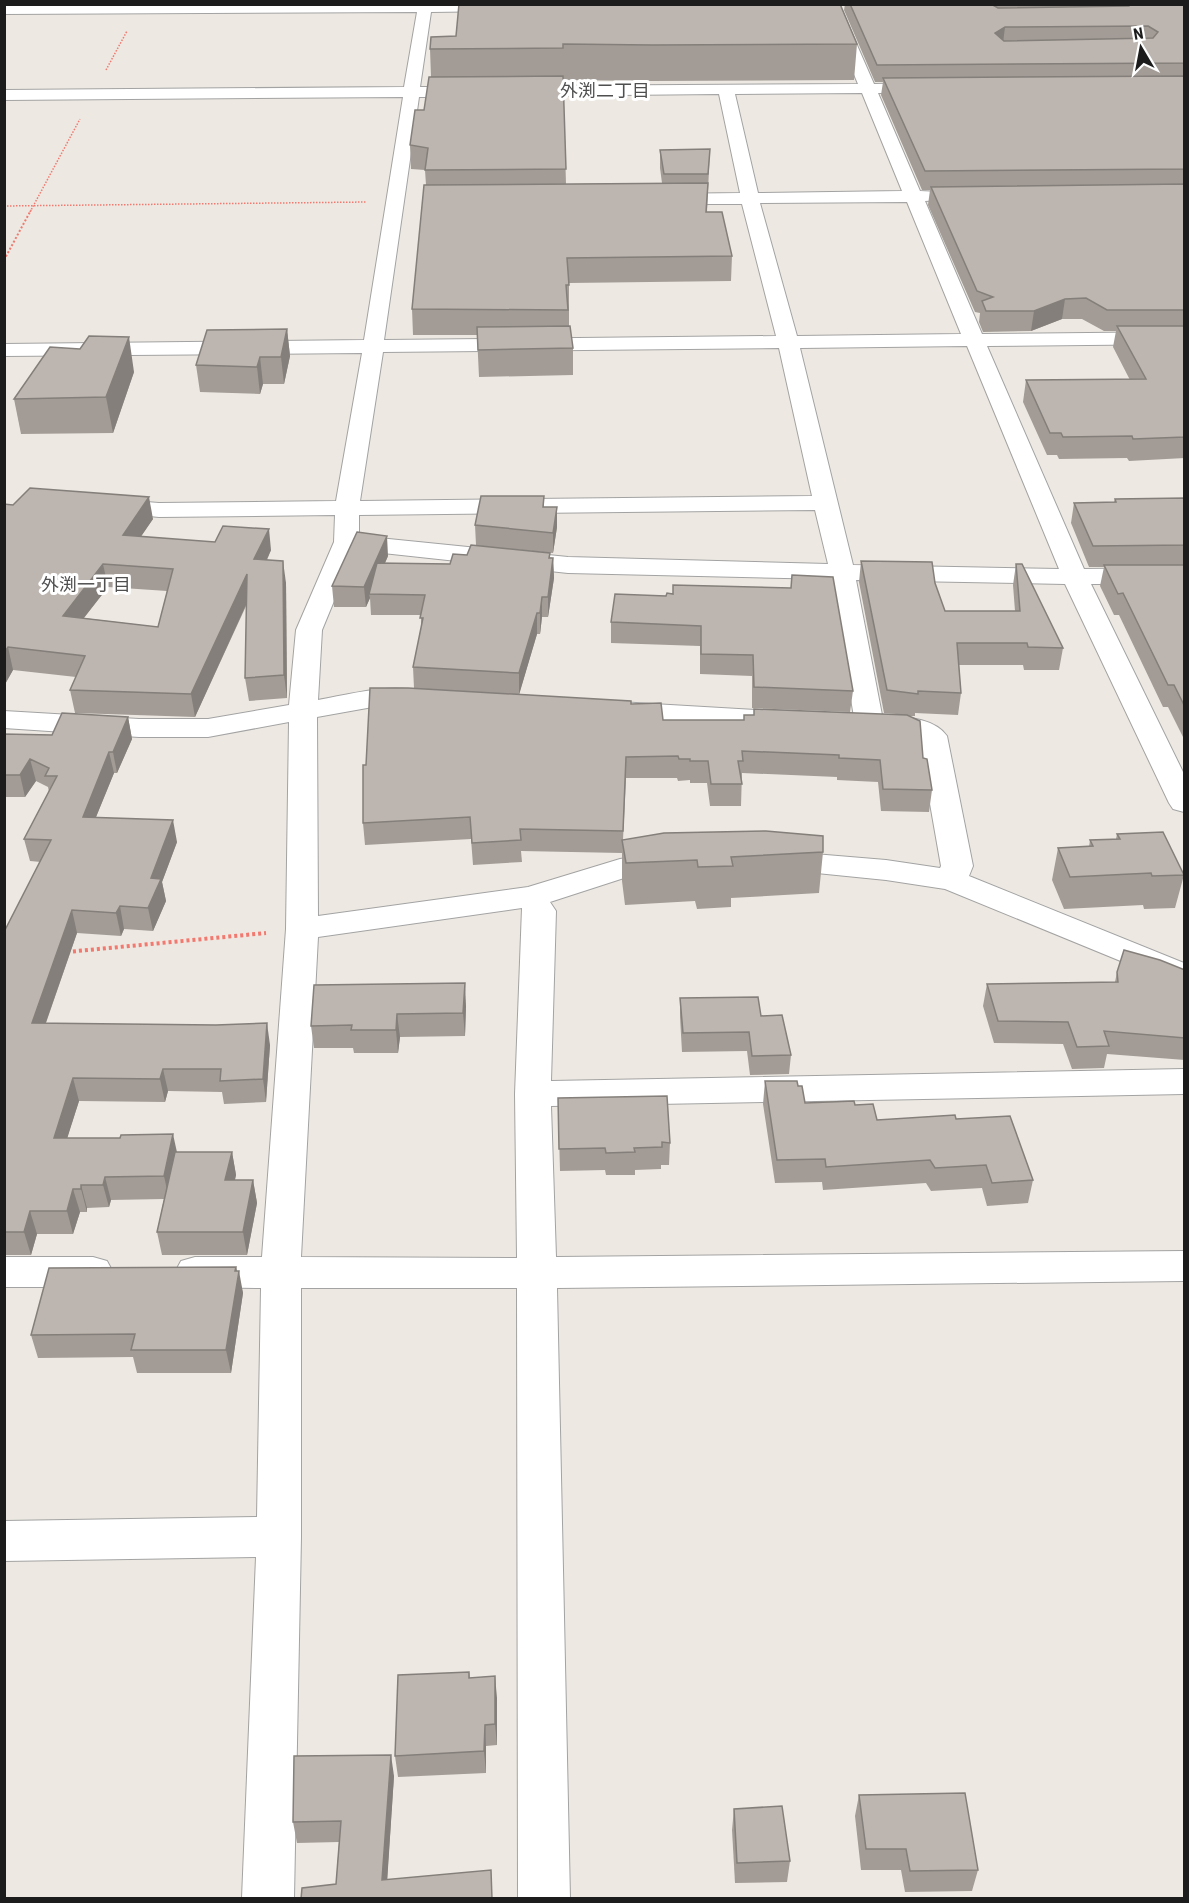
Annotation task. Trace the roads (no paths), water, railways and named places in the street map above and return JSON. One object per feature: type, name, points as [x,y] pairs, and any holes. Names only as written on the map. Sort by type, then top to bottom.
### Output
[{"type":"street","points":[[820,5],[852,4]]},
{"type":"street","points":[[832,5],[976,339],[1075,578],[1185,803]]},
{"type":"street","points":[[268,1899],[279,1537],[282,1271],[302,929],[303,711],[309,630],[346,542],[347,506],[401,202],[412,92],[425,6]]},
{"type":"street","points":[[4,10],[519,7]]},
{"type":"street","points":[[505,92],[950,88]]},
{"type":"street","points":[[726,90],[750,198],[788,342],[842,572],[869,723]]},
{"type":"street","points":[[4,96],[447,92]]},
{"type":"street","points":[[643,199],[948,196]]},
{"type":"street","points":[[4,350],[1185,338]]},
{"type":"street","points":[[82,504],[159,510],[347,506],[826,503]]},
{"type":"street","points":[[346,542],[568,565],[1075,578],[1185,576]]},
{"type":"street","points":[[4,719],[139,728],[208,728],[384,697],[440,700]]},
{"type":"street","points":[[590,708],[910,726],[933,736],[957,866],[952,880]]},
{"type":"street","points":[[302,929],[531,897],[620,869],[663,862],[696,861]]},
{"type":"street","points":[[752,861],[886,870],[952,880],[1185,976]]},
{"type":"street","points":[[531,897],[540,911],[533,1094],[544,1899]]},
{"type":"street","points":[[533,1094],[1185,1081]]},
{"type":"street","points":[[4,1272],[537,1273],[1185,1266]]},
{"type":"street","points":[[4,1541],[279,1537]]},
{"type":"district","name":"外渕二丁目","points":[[605,91]]},
{"type":"district","name":"外渕一丁目","points":[[86,585]]}]
